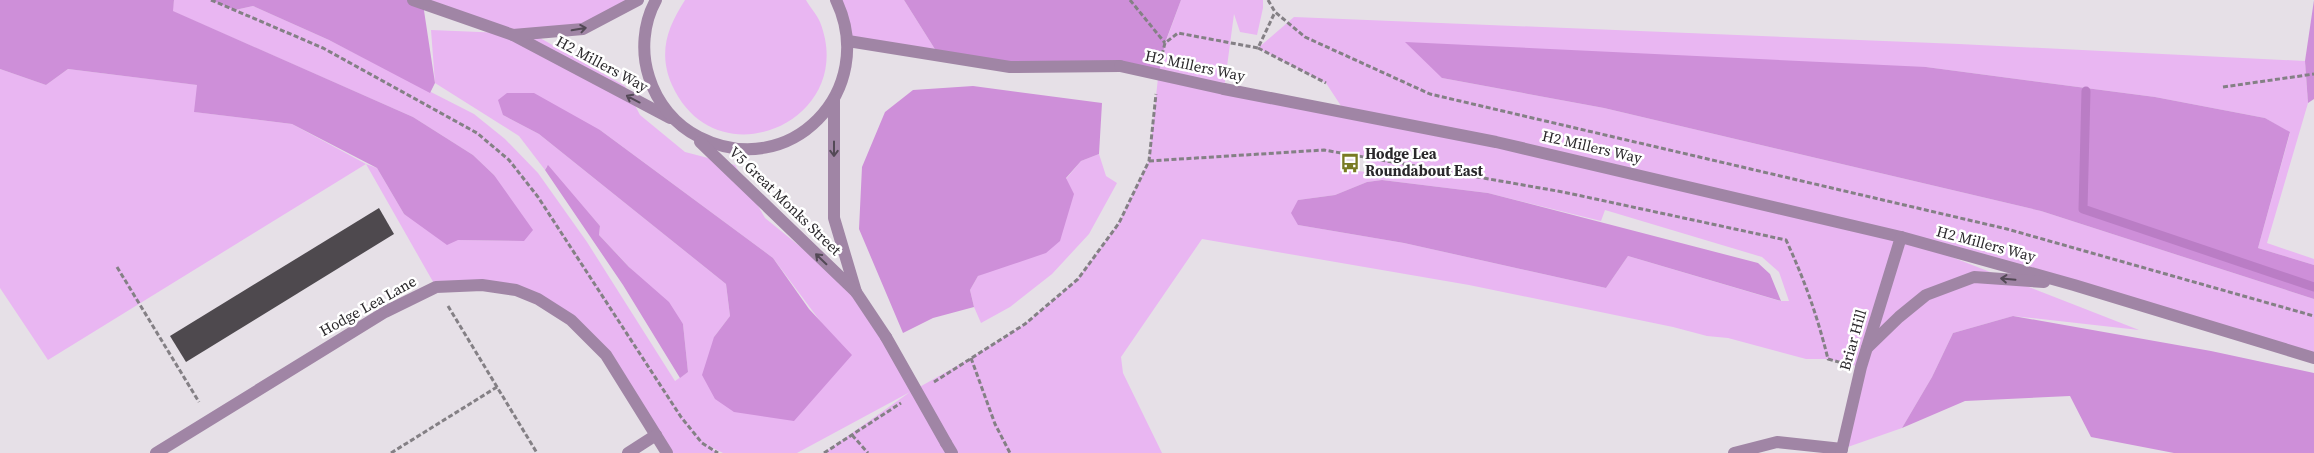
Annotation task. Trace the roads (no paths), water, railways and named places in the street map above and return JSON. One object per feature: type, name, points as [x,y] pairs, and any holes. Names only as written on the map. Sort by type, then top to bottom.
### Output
[{"type":"street","name":"H2 Millers Way","points":[[413,0],[513,36],[676,122]]},
{"type":"street","name":"H2 Millers Way","points":[[513,36],[583,29],[638,0]]},
{"type":"street","points":[[656,0],[647,24],[644,45],[646,66],[652,87],[662,106],[676,122],[692,134],[712,144],[735,149],[758,149],[781,144],[802,133],[820,119],[834,100],[845,72],[848,41],[842,13],[836,0]]},
{"type":"street","name":"H2 Millers Way","points":[[848,41],[1010,67],[1120,66],[1224,89],[1496,142],[1901,237],[2074,285],[2314,358]]},
{"type":"street","name":"V5 Great Monks Street","points":[[834,100],[834,218],[856,292]]},
{"type":"street","name":"V5 Great Monks Street","points":[[692,134],[856,292],[886,337],[949,448]]},
{"type":"street","name":"Briar Hill","points":[[1842,451],[1861,367],[1901,237]]},
{"type":"street","points":[[1867,348],[1898,317],[1926,295],[1974,277],[2074,285]]},
{"type":"street","name":"Hodge Lea Lane","points":[[156,453],[385,312],[436,287],[482,285],[516,290],[538,299],[571,320],[606,355],[668,453]]},
{"type":"street","points":[[628,453],[656,435]]},
{"type":"street","points":[[1734,453],[1777,442],[1842,451]]},
{"type":"waterway","points":[[2086,91],[2083,209],[2314,287]]},
{"type":"place","name":"Hodge Lea Roundabout East","points":[[1350,163]]}]
